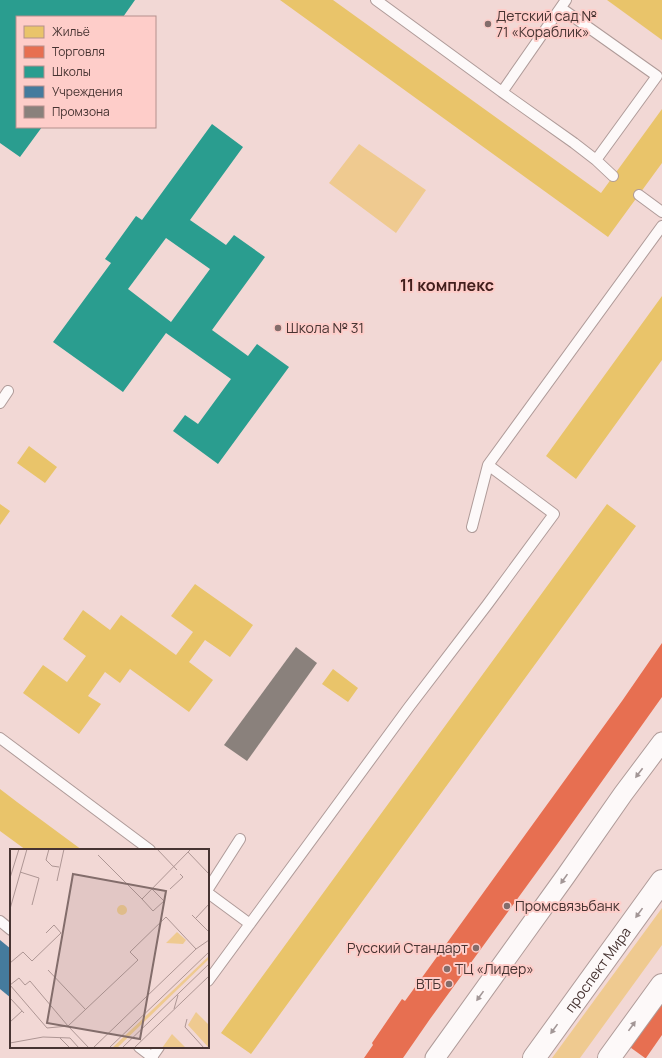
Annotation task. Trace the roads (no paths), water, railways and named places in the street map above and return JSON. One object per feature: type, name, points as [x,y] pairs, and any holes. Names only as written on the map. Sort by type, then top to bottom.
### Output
[{"type":"main road","name":"проспект Мира","points":[[534,1058],[662,882]]},
{"type":"main road","points":[[610,1058],[662,985]]},
{"type":"street","points":[[435,1058],[623,794],[662,742]]},
{"type":"lane","points":[[376,0],[574,143],[596,160],[613,176]]},
{"type":"lane","points":[[502,92],[563,4],[656,76],[596,160]]},
{"type":"lane","points":[[639,195],[662,212]]},
{"type":"lane","points":[[472,527],[488,465],[662,226]]},
{"type":"lane","points":[[0,403],[8,391]]},
{"type":"lane","points":[[209,980],[554,514],[488,465]]},
{"type":"lane","points":[[0,738],[149,849]]},
{"type":"lane","points":[[209,887],[240,839]]},
{"type":"lane","points":[[209,894],[250,924]]},
{"type":"lane","points":[[0,921],[10,929]]},
{"type":"lane","points":[[140,1048],[152,1058],[158,1048]]},
{"type":"place","name":"Детский сад № 71 «Кораблик»","points":[[488,24]]},
{"type":"place","name":"Школа № 31","points":[[278,328]]},
{"type":"place","name":"Промсвязьбанк","points":[[507,906]]},
{"type":"place","name":"Русский Стандарт","points":[[476,948]]},
{"type":"place","name":"ТЦ «Лидер»","points":[[447,969]]},
{"type":"place","name":"ВТБ","points":[[449,984]]},
{"type":"district","name":"11 комплекс","points":[[447,285]]}]
